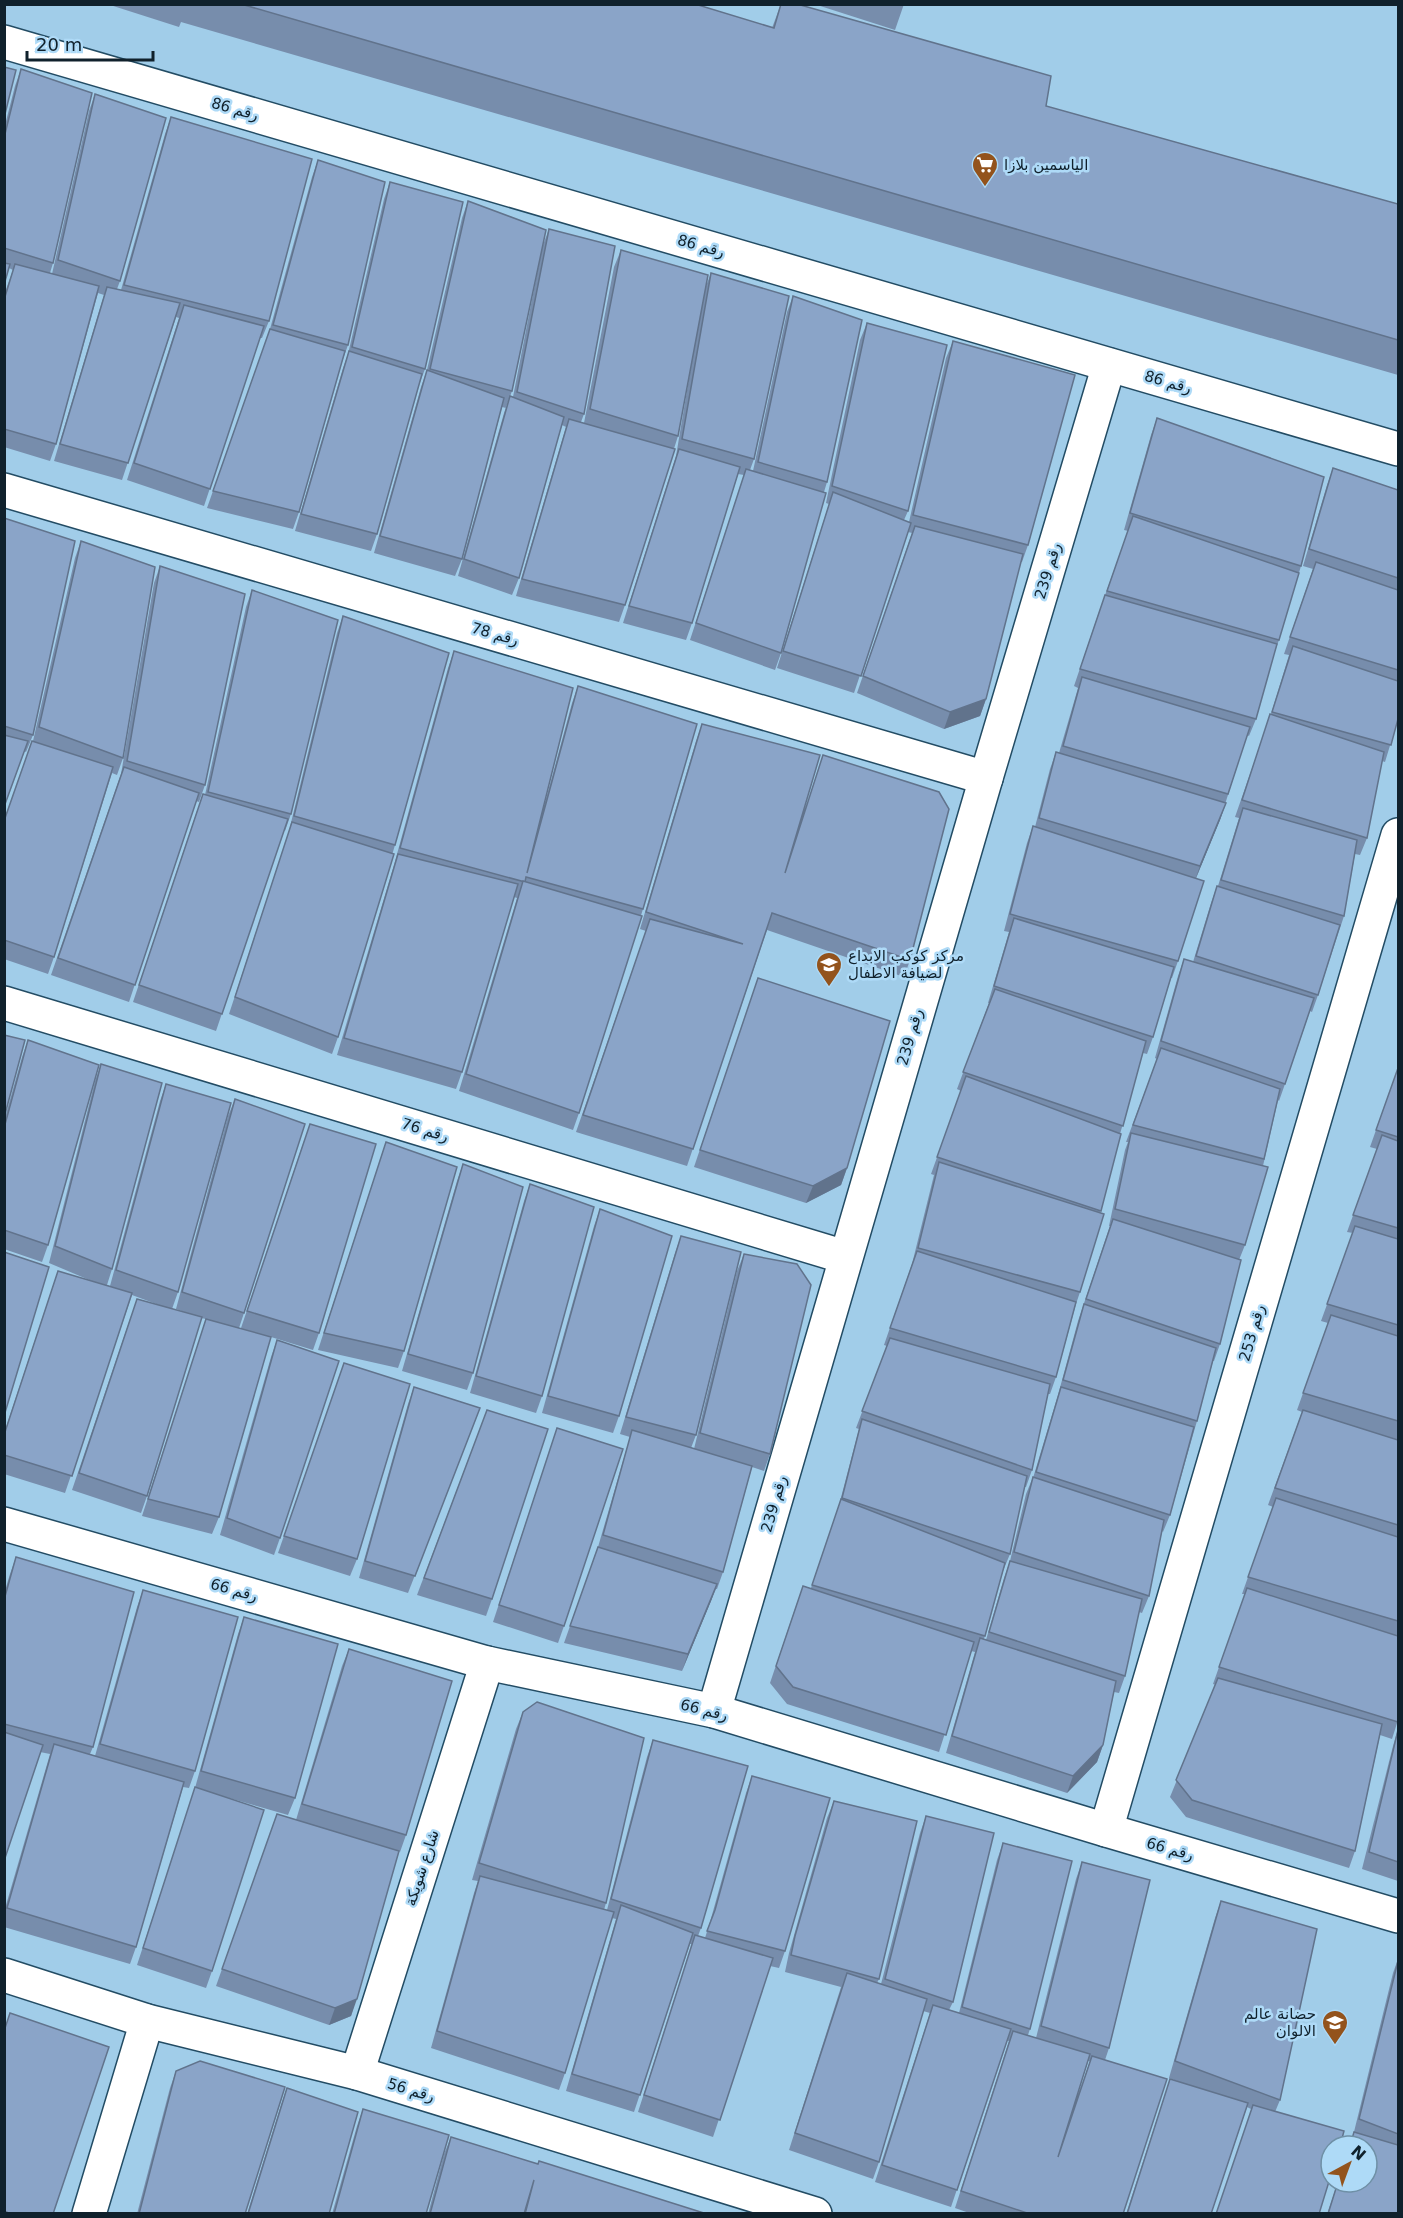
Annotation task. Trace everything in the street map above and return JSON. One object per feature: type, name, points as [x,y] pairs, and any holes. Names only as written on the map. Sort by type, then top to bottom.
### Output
[{"type":"street","name":"رقم 86","points":[[4,42],[1398,449]]},
{"type":"street","name":"رقم 239","points":[[714,1711],[845,1257],[1109,365]]},
{"type":"street","name":"رقم 78","points":[[4,490],[986,778]]},
{"type":"street","name":"رقم 253","points":[[1106,1830],[1396,853]]},
{"type":"street","name":"رقم 76","points":[[4,1003],[845,1257]]},
{"type":"street","name":"رقم 66","points":[[4,1524],[487,1663],[714,1711],[1398,1916]]},
{"type":"street","name":"شارع شويكة","points":[[357,2073],[487,1663]]},
{"type":"street","name":"رقم 56","points":[[4,1976],[147,2021],[357,2073],[815,2214]]},
{"type":"street","points":[[89,2214],[147,2021]]},
{"type":"building","name":"الياسمين بلازا","points":[[241,4],[695,4],[774,28],[781,4],[797,4],[1051,76],[1046,106],[1398,204],[1398,340]]},
{"type":"building","points":[[4,67],[16,70],[4,118]]},
{"type":"building","points":[[21,69],[92,93],[53,263],[4,248],[4,138]]},
{"type":"building","points":[[95,94],[166,118],[120,281],[58,260]]},
{"type":"building","points":[[171,117],[312,159],[269,321],[124,285]]},
{"type":"building","points":[[318,160],[385,182],[348,345],[273,325]]},
{"type":"building","points":[[390,182],[463,202],[425,369],[352,347]]},
{"type":"building","points":[[468,201],[546,230],[512,391],[430,369]]},
{"type":"building","points":[[549,229],[615,246],[584,414],[517,392]]},
{"type":"building","points":[[621,250],[708,275],[678,436],[590,409]]},
{"type":"building","points":[[4,263],[10,264],[4,285]]},
{"type":"building","points":[[15,264],[99,286],[56,444],[4,429],[4,300]]},
{"type":"building","points":[[711,273],[789,296],[754,459],[682,439]]},
{"type":"building","points":[[107,287],[180,303],[128,463],[60,444]]},
{"type":"building","points":[[793,296],[862,320],[827,482],[758,462]]},
{"type":"building","points":[[184,305],[264,326],[210,489],[134,463]]},
{"type":"building","points":[[867,323],[947,345],[908,511],[832,486]]},
{"type":"building","points":[[270,329],[345,351],[299,512],[213,491]]},
{"type":"building","points":[[953,341],[1075,375],[1028,545],[913,515]]},
{"type":"building","points":[[349,351],[422,374],[377,534],[301,514]]},
{"type":"building","points":[[427,370],[504,398],[462,559],[380,536]]},
{"type":"building","points":[[510,396],[564,417],[519,578],[464,559]]},
{"type":"building","points":[[1157,418],[1324,477],[1301,566],[1130,513]]},
{"type":"building","points":[[569,419],[675,449],[625,605],[522,579]]},
{"type":"building","points":[[679,449],[740,467],[692,623],[629,606]]},
{"type":"building","points":[[1333,468],[1398,490],[1398,578],[1309,549]]},
{"type":"building","points":[[746,469],[826,493],[781,653],[696,623]]},
{"type":"building","points":[[833,492],[911,523],[861,676],[783,651]]},
{"type":"building","points":[[1133,516],[1299,573],[1279,640],[1107,591]]},
{"type":"building","points":[[4,518],[75,541],[33,735],[4,726]]},
{"type":"building","points":[[915,526],[1023,554],[986,699],[950,712],[863,676]]},
{"type":"building","points":[[81,541],[155,567],[123,758],[39,727]]},
{"type":"building","points":[[1316,562],[1398,590],[1398,670],[1290,637]]},
{"type":"building","points":[[160,566],[245,594],[205,785],[127,761]]},
{"type":"building","points":[[252,590],[338,620],[291,814],[208,792]]},
{"type":"building","points":[[1105,595],[1277,644],[1256,719],[1080,669]]},
{"type":"building","points":[[343,616],[449,653],[395,845],[294,816]]},
{"type":"building","points":[[1293,646],[1398,681],[1398,719],[1391,745],[1272,712]]},
{"type":"building","points":[[454,651],[573,688],[527,873],[578,686],[697,724],[643,909],[526,877],[525,882],[400,848]]},
{"type":"building","points":[[1082,677],[1250,727],[1228,794],[1063,746]]},
{"type":"building","points":[[1270,714],[1384,752],[1367,838],[1242,800]]},
{"type":"building","points":[[702,724],[820,755],[785,873],[823,755],[939,792],[949,809],[910,960],[772,913],[693,1149],[583,1115],[650,919],[743,944],[646,912]]},
{"type":"building","points":[[4,735],[28,741],[4,807]]},
{"type":"building","points":[[32,741],[113,767],[54,957],[4,940],[4,821]]},
{"type":"building","points":[[1056,752],[1226,803],[1200,866],[1039,818]]},
{"type":"building","points":[[124,767],[199,793],[135,985],[58,958]]},
{"type":"building","points":[[203,794],[288,819],[222,1014],[139,985]]},
{"type":"building","points":[[1243,808],[1357,840],[1344,916],[1221,880]]},
{"type":"building","points":[[292,822],[394,854],[338,1037],[235,997]]},
{"type":"building","points":[[1033,826],[1204,881],[1178,961],[1010,914]]},
{"type":"building","points":[[398,854],[518,884],[462,1072],[344,1038]]},
{"type":"building","points":[[523,881],[642,916],[579,1113],[466,1074]]},
{"type":"building","points":[[1217,886],[1340,925],[1318,995],[1196,956]]},
{"type":"building","points":[[1014,918],[1174,967],[1153,1037],[994,986]]},
{"type":"building","points":[[1184,959],[1314,998],[1285,1084],[1161,1041]]},
{"type":"building","points":[[758,978],[890,1021],[847,1168],[813,1186],[700,1150]]},
{"type":"building","points":[[995,989],[1146,1041],[1123,1126],[963,1072]]},
{"type":"building","points":[[4,1035],[25,1040],[4,1118]]},
{"type":"building","points":[[28,1040],[99,1065],[48,1245],[4,1230],[4,1128]]},
{"type":"building","points":[[1161,1048],[1280,1089],[1264,1159],[1133,1125]]},
{"type":"building","points":[[101,1064],[162,1083],[112,1269],[55,1246]]},
{"type":"building","points":[[1398,1068],[1398,1137],[1376,1130]]},
{"type":"building","points":[[966,1076],[1121,1134],[1101,1211],[937,1157]]},
{"type":"building","points":[[166,1084],[231,1103],[178,1292],[116,1270]]},
{"type":"building","points":[[235,1099],[305,1124],[244,1313],[182,1292]]},
{"type":"building","points":[[310,1124],[376,1144],[319,1333],[247,1311]]},
{"type":"building","points":[[1131,1133],[1268,1167],[1245,1245],[1115,1209]]},
{"type":"building","points":[[1382,1135],[1398,1141],[1398,1228],[1353,1215]]},
{"type":"building","points":[[386,1142],[457,1167],[404,1351],[324,1333]]},
{"type":"building","points":[[939,1162],[1104,1214],[1080,1292],[918,1248]]},
{"type":"building","points":[[463,1164],[523,1187],[473,1373],[408,1354]]},
{"type":"building","points":[[530,1184],[594,1207],[542,1396],[476,1376]]},
{"type":"building","points":[[600,1209],[672,1236],[619,1416],[548,1396]]},
{"type":"building","points":[[1113,1219],[1241,1260],[1220,1344],[1086,1299]]},
{"type":"building","points":[[1355,1226],[1398,1239],[1398,1325],[1327,1304]]},
{"type":"building","points":[[681,1236],[741,1252],[696,1435],[626,1417]]},
{"type":"building","points":[[917,1251],[1076,1302],[1056,1377],[890,1328]]},
{"type":"building","points":[[4,1252],[49,1267],[4,1416]]},
{"type":"building","points":[[744,1254],[797,1264],[811,1285],[770,1454],[700,1433]]},
{"type":"building","points":[[58,1271],[132,1293],[72,1476],[4,1455],[4,1435]]},
{"type":"building","points":[[137,1299],[202,1317],[147,1496],[79,1473]]},
{"type":"building","points":[[1084,1304],[1216,1348],[1197,1421],[1063,1380]]},
{"type":"building","points":[[1331,1315],[1398,1336],[1398,1421],[1303,1393]]},
{"type":"building","points":[[206,1319],[271,1337],[219,1517],[148,1499]]},
{"type":"building","points":[[890,1338],[1050,1384],[1032,1470],[862,1411]]},
{"type":"building","points":[[277,1340],[339,1361],[280,1538],[227,1518]]},
{"type":"building","points":[[344,1363],[410,1384],[357,1559],[284,1536]]},
{"type":"building","points":[[414,1387],[480,1408],[415,1576],[365,1561]]},
{"type":"building","points":[[1061,1387],[1194,1427],[1170,1515],[1036,1472]]},
{"type":"building","points":[[487,1410],[548,1429],[492,1599],[424,1578]]},
{"type":"building","points":[[1303,1410],[1398,1440],[1398,1525],[1275,1488]]},
{"type":"building","points":[[862,1419],[1027,1476],[1010,1554],[842,1498]]},
{"type":"building","points":[[557,1428],[623,1449],[564,1626],[499,1605]]},
{"type":"building","points":[[632,1430],[752,1466],[723,1572],[603,1535]]},
{"type":"building","points":[[1033,1477],[1164,1520],[1149,1596],[1014,1552]]},
{"type":"building","points":[[1276,1498],[1398,1537],[1398,1621],[1248,1577]]},
{"type":"building","points":[[841,1499],[1005,1563],[985,1636],[812,1585]]},
{"type":"building","points":[[598,1547],[717,1584],[688,1654],[570,1626]]},
{"type":"building","points":[[16,1557],[134,1592],[93,1747],[4,1724],[4,1600]]},
{"type":"building","points":[[1010,1561],[1142,1599],[1125,1676],[989,1632]]},
{"type":"building","points":[[803,1586],[974,1642],[946,1735],[793,1687],[776,1666]]},
{"type":"building","points":[[1247,1588],[1398,1636],[1398,1722],[1219,1667]]},
{"type":"building","points":[[143,1590],[238,1617],[195,1771],[100,1744]]},
{"type":"building","points":[[244,1617],[338,1644],[295,1798],[201,1771]]},
{"type":"building","points":[[980,1638],[1116,1681],[1103,1745],[1073,1776],[952,1736]]},
{"type":"building","points":[[349,1649],[452,1681],[406,1835],[302,1804]]},
{"type":"building","points":[[1218,1678],[1382,1724],[1355,1851],[1192,1800],[1176,1780]]},
{"type":"building","points":[[537,1702],[644,1738],[606,1903],[479,1863],[523,1712]]},
{"type":"building","points":[[1398,1730],[1398,1862],[1369,1852]]},
{"type":"building","points":[[4,1732],[43,1745],[4,1861]]},
{"type":"building","points":[[653,1740],[748,1766],[701,1928],[611,1899]]},
{"type":"building","points":[[54,1744],[184,1782],[136,1947],[7,1908]]},
{"type":"building","points":[[752,1776],[830,1798],[785,1951],[707,1931],[715,1910]]},
{"type":"building","points":[[195,1787],[264,1810],[212,1971],[143,1948]]},
{"type":"building","points":[[834,1801],[917,1821],[879,1979],[791,1955]]},
{"type":"building","points":[[277,1814],[399,1851],[357,1999],[335,2008],[222,1969]]},
{"type":"building","points":[[926,1816],[994,1833],[953,2002],[885,1979]]},
{"type":"building","points":[[1003,1843],[1072,1861],[1030,2029],[962,2007]]},
{"type":"building","points":[[1082,1862],[1150,1880],[1109,2048],[1041,2026]]},
{"type":"building","points":[[480,1876],[614,1912],[565,2073],[437,2031]]},
{"type":"building","points":[[1221,1901],[1317,1929],[1280,2100],[1175,2061]]},
{"type":"building","points":[[621,1905],[693,1933],[640,2095],[572,2074]]},
{"type":"building","points":[[695,1935],[773,1958],[720,2120],[644,2095]]},
{"type":"building","points":[[1398,1961],[1398,2134],[1359,2119]]},
{"type":"building","points":[[847,1973],[927,1999],[879,2162],[795,2133]]},
{"type":"building","points":[[933,2005],[1011,2029],[957,2190],[882,2165]]},
{"type":"building","points":[[10,2013],[109,2047],[53,2214],[11,2214],[4,2211],[4,2031]]},
{"type":"building","points":[[1013,2031],[1090,2054],[1058,2157],[1092,2056],[1167,2079],[1123,2214],[1030,2214],[961,2191]]},
{"type":"building","points":[[200,2061],[285,2087],[245,2214],[139,2214],[176,2071]]},
{"type":"building","points":[[1170,2079],[1248,2103],[1211,2214],[1127,2214]]},
{"type":"building","points":[[287,2088],[358,2112],[329,2214],[248,2214]]},
{"type":"building","points":[[1253,2105],[1344,2131],[1343,2134],[1319,2134],[1319,2194],[1325,2194],[1319,2214],[1216,2214]]},
{"type":"building","points":[[363,2109],[449,2135],[426,2214],[334,2214]]},
{"type":"building","points":[[451,2137],[538,2164],[539,2161],[707,2214],[525,2214],[534,2180],[524,2214],[430,2214]]},
{"type":"building","points":[[1379,2139],[1398,2145],[1398,2214],[1328,2214],[1334,2194],[1379,2194]]},
{"type":"place","name":"الياسمين بلازا","points":[[985,188]]},
{"type":"place","name":"مركز كوكب الابداع لضيافة الاطفال","points":[[829,988]]},
{"type":"place","name":"حضانة عالم الالوان","points":[[1335,2046]]}]
